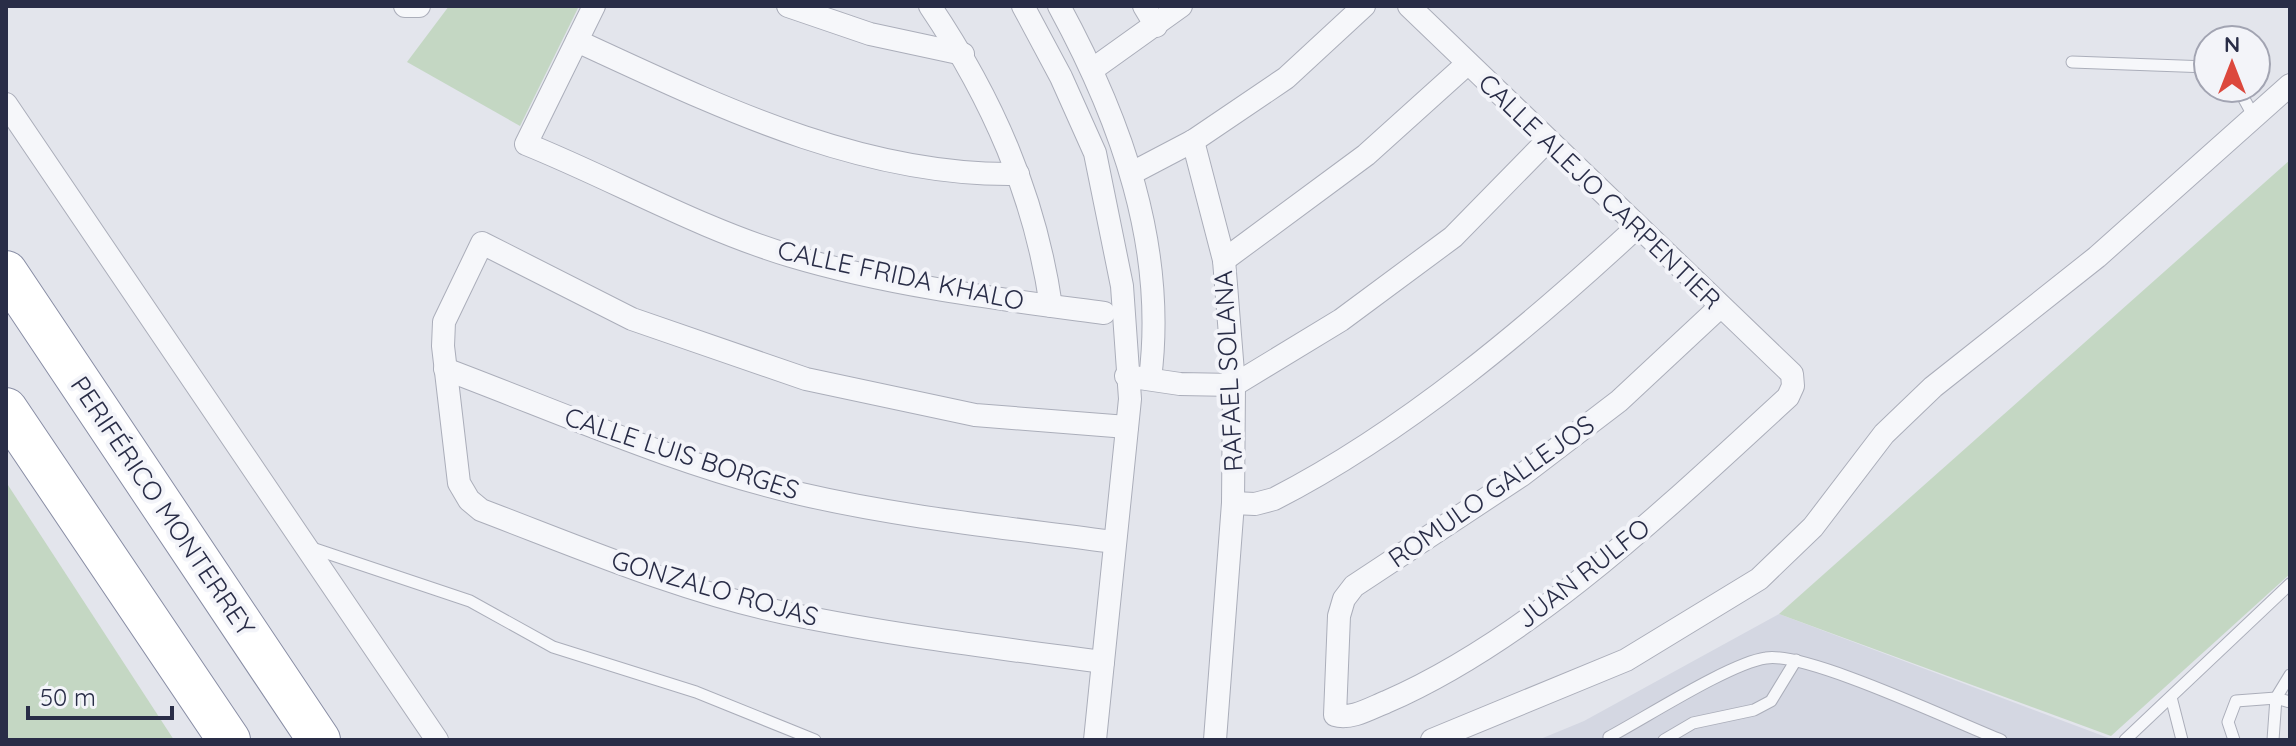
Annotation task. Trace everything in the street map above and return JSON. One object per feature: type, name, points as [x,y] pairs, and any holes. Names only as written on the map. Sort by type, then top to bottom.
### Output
[{"type":"highway","name":"PERIFÉRICO MONTERREY","points":[[6,272],[319,740]]},
{"type":"highway","points":[[6,409],[229,740]]},
{"type":"street","points":[[405,6],[419,6]]},
{"type":"street","points":[[594,6],[577,41],[710,102],[853,152],[982,175],[1018,174]]},
{"type":"street","points":[[788,6],[870,34],[963,54]]},
{"type":"street","points":[[930,6],[963,54],[998,121],[1040,243],[1051,306]]},
{"type":"street","points":[[1023,6],[1061,77],[1095,153],[1122,286],[1130,399],[1095,740]]},
{"type":"street","points":[[1059,6],[1093,69],[1132,173],[1153,298],[1150,379],[1130,399]]},
{"type":"street","points":[[1144,6],[1156,26]]},
{"type":"street","points":[[1093,69],[1181,6]]},
{"type":"street","points":[[1132,173],[1193,141],[1286,78],[1364,6]]},
{"type":"street","name":"CALLE ALEJO CARPENTIER","points":[[1409,6],[1792,374]]},
{"type":"street","name":"CALLE FRIDA KHALO","points":[[577,41],[526,144],[670,212],[792,256],[922,285],[1104,313]]},
{"type":"street","points":[[1224,260],[1366,155],[1467,64]]},
{"type":"street","points":[[1432,740],[1626,660],[1759,579],[1813,527],[1884,434],[1933,387],[2097,257],[2290,85]]},
{"type":"street","points":[[6,104],[437,740]]},
{"type":"street","points":[[1126,376],[1234,385],[1341,320],[1453,237],[1548,140]]},
{"type":"street","name":"RAFAEL SOLANA","points":[[1193,141],[1224,260],[1234,385],[1233,503],[1215,740]]},
{"type":"street","points":[[1233,503],[1255,504],[1274,499],[1394,424],[1537,320],[1637,227]]},
{"type":"street","name":"GONZALO ROJAS","points":[[1103,662],[922,637],[783,613],[657,577],[481,510],[459,483],[445,369],[444,322],[482,243],[632,319],[806,379],[975,415],[1127,427]]},
{"type":"street","name":"ROMULO GALLEJOS","points":[[1333,711],[1339,616],[1344,599],[1354,586],[1547,457],[1619,401],[1721,306]]},
{"type":"street","name":"CALLE LUIS BORGES","points":[[445,369],[709,467],[801,494],[949,520],[1114,542]]},
{"type":"street","name":"JUAN RULFO","points":[[1333,711],[1336,716],[1348,716],[1403,694],[1523,621],[1690,487],[1788,397],[1793,386],[1792,374]]},
{"type":"lane","points":[[2072,62],[2192,66]]},
{"type":"lane","points":[[2247,104],[2254,117]]},
{"type":"lane","points":[[305,546],[470,601],[553,647],[696,692],[815,740]]},
{"type":"lane","points":[[2125,740],[2290,584]]},
{"type":"lane","points":[[1609,737],[1764,658],[1796,660],[2001,740]]},
{"type":"lane","points":[[1664,740],[1693,723],[1754,710],[1771,701],[1796,660]]},
{"type":"lane","points":[[2273,740],[2276,698],[2290,675]]},
{"type":"lane","points":[[2171,697],[2182,740]]},
{"type":"lane","points":[[2234,740],[2228,722],[2236,701],[2276,698],[2290,702]]},
{"type":"shaded area","points":[[1779,614],[2114,740],[1538,740],[1584,721]]},
{"type":"green space","points":[[449,6],[579,6],[520,126],[407,62]]},
{"type":"green space","points":[[2290,160],[2290,574],[2111,736],[1779,614]]},
{"type":"green space","points":[[6,482],[174,740],[6,740]]}]
